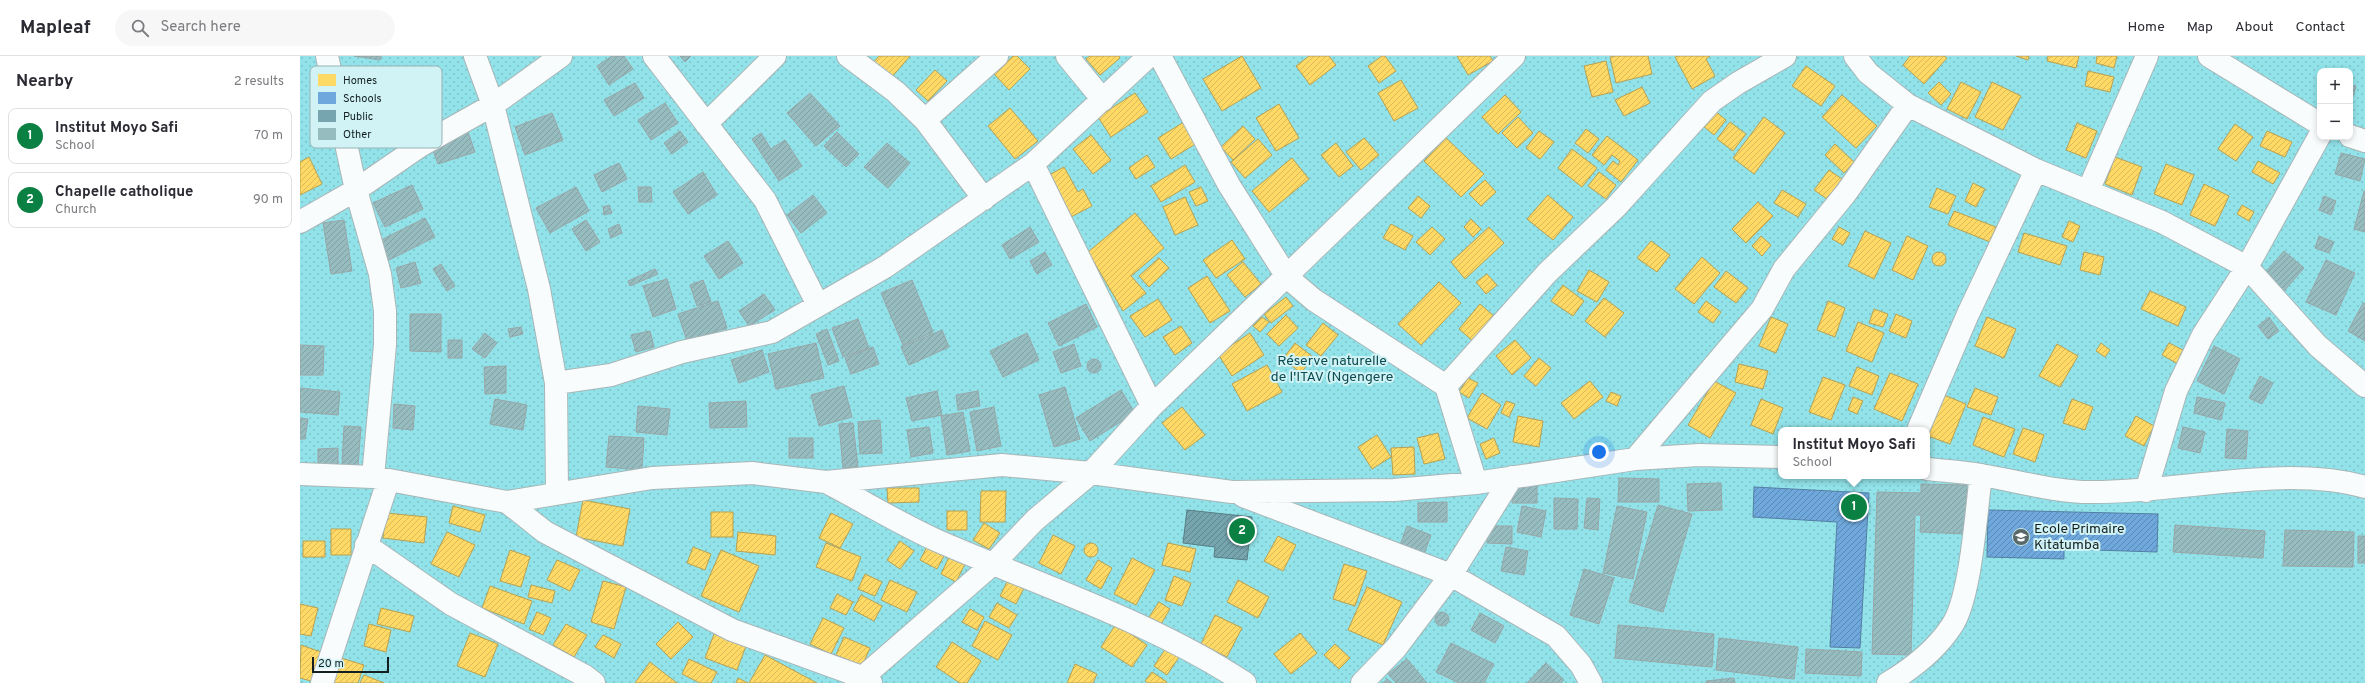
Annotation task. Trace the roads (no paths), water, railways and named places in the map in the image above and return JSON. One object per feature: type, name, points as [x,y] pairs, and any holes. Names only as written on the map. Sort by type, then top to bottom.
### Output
[{"type":"street","points":[[326,56],[328,66]]},
{"type":"street","points":[[475,56],[493,105],[539,289],[556,383],[557,494]]},
{"type":"street","points":[[442,134],[493,105],[561,56]]},
{"type":"street","points":[[654,56],[765,200],[818,305]]},
{"type":"street","points":[[706,124],[775,56]]},
{"type":"street","points":[[848,56],[896,92],[925,120],[984,199]]},
{"type":"street","points":[[925,120],[997,56]]},
{"type":"street","points":[[1067,56],[1103,100]]},
{"type":"street","points":[[556,383],[611,375],[682,352],[772,332],[885,267],[1033,164],[1149,56]]},
{"type":"street","points":[[1160,56],[1229,185],[1287,276],[1314,300],[1446,386],[1476,483]]},
{"type":"street","points":[[507,502],[545,532],[732,630],[863,681],[994,563],[1035,520],[1091,473],[1152,406],[1287,276],[1310,251],[1514,56]]},
{"type":"street","points":[[1446,386],[1547,273],[1616,207],[1712,101],[1738,82],[1785,56]]},
{"type":"street","points":[[1855,56],[1868,73],[1908,105],[2036,170],[2162,222],[2247,267],[2318,346],[2365,386]]},
{"type":"street","points":[[2088,191],[2148,56]]},
{"type":"street","points":[[2209,56],[2317,122]]},
{"type":"street","points":[[1635,459],[1762,309],[1784,269],[1846,193],[1908,105]]},
{"type":"street","points":[[2353,137],[2365,141]]},
{"type":"street","points":[[2146,491],[2176,391],[2202,335],[2247,267],[2317,140]]},
{"type":"street","points":[[322,683],[366,545],[381,479],[385,311],[380,274],[356,190],[347,148]]},
{"type":"street","points":[[300,222],[356,190],[417,148]]},
{"type":"street","points":[[1033,164],[1152,406]]},
{"type":"street","points":[[1919,427],[1968,314],[2036,170]]},
{"type":"street","points":[[300,474],[381,479],[507,502],[652,478],[752,473],[826,482],[1002,465],[1091,473],[1232,492],[1394,490],[1476,483],[1635,459],[1699,455],[1778,457]]},
{"type":"street","points":[[1930,469],[1981,475],[2035,486],[2090,492],[2146,491],[2303,478],[2350,483],[2365,487]]},
{"type":"street","points":[[1888,683],[1922,661],[1952,626],[1966,589],[1981,475]]},
{"type":"street","points":[[1362,683],[1396,648],[1452,575],[1512,477]]},
{"type":"street","points":[[826,482],[937,540],[994,563],[1177,643],[1217,664],[1245,683]]},
{"type":"street","points":[[1232,492],[1452,575],[1556,636],[1581,665],[1591,683]]},
{"type":"street","points":[[366,545],[451,604],[585,676],[594,683]]},
{"type":"place","name":"Institut Moyo Safi","points":[[1854,507]]},
{"type":"place","name":"Chapelle catholique","points":[[1242,531]]},
{"type":"place","name":"Ecole Primaire Kitatumba","points":[[2021,537]]},
{"type":"park label","name":"Réserve naturelle de l'ITAV (Ngengere","points":[[1332,370]]}]
